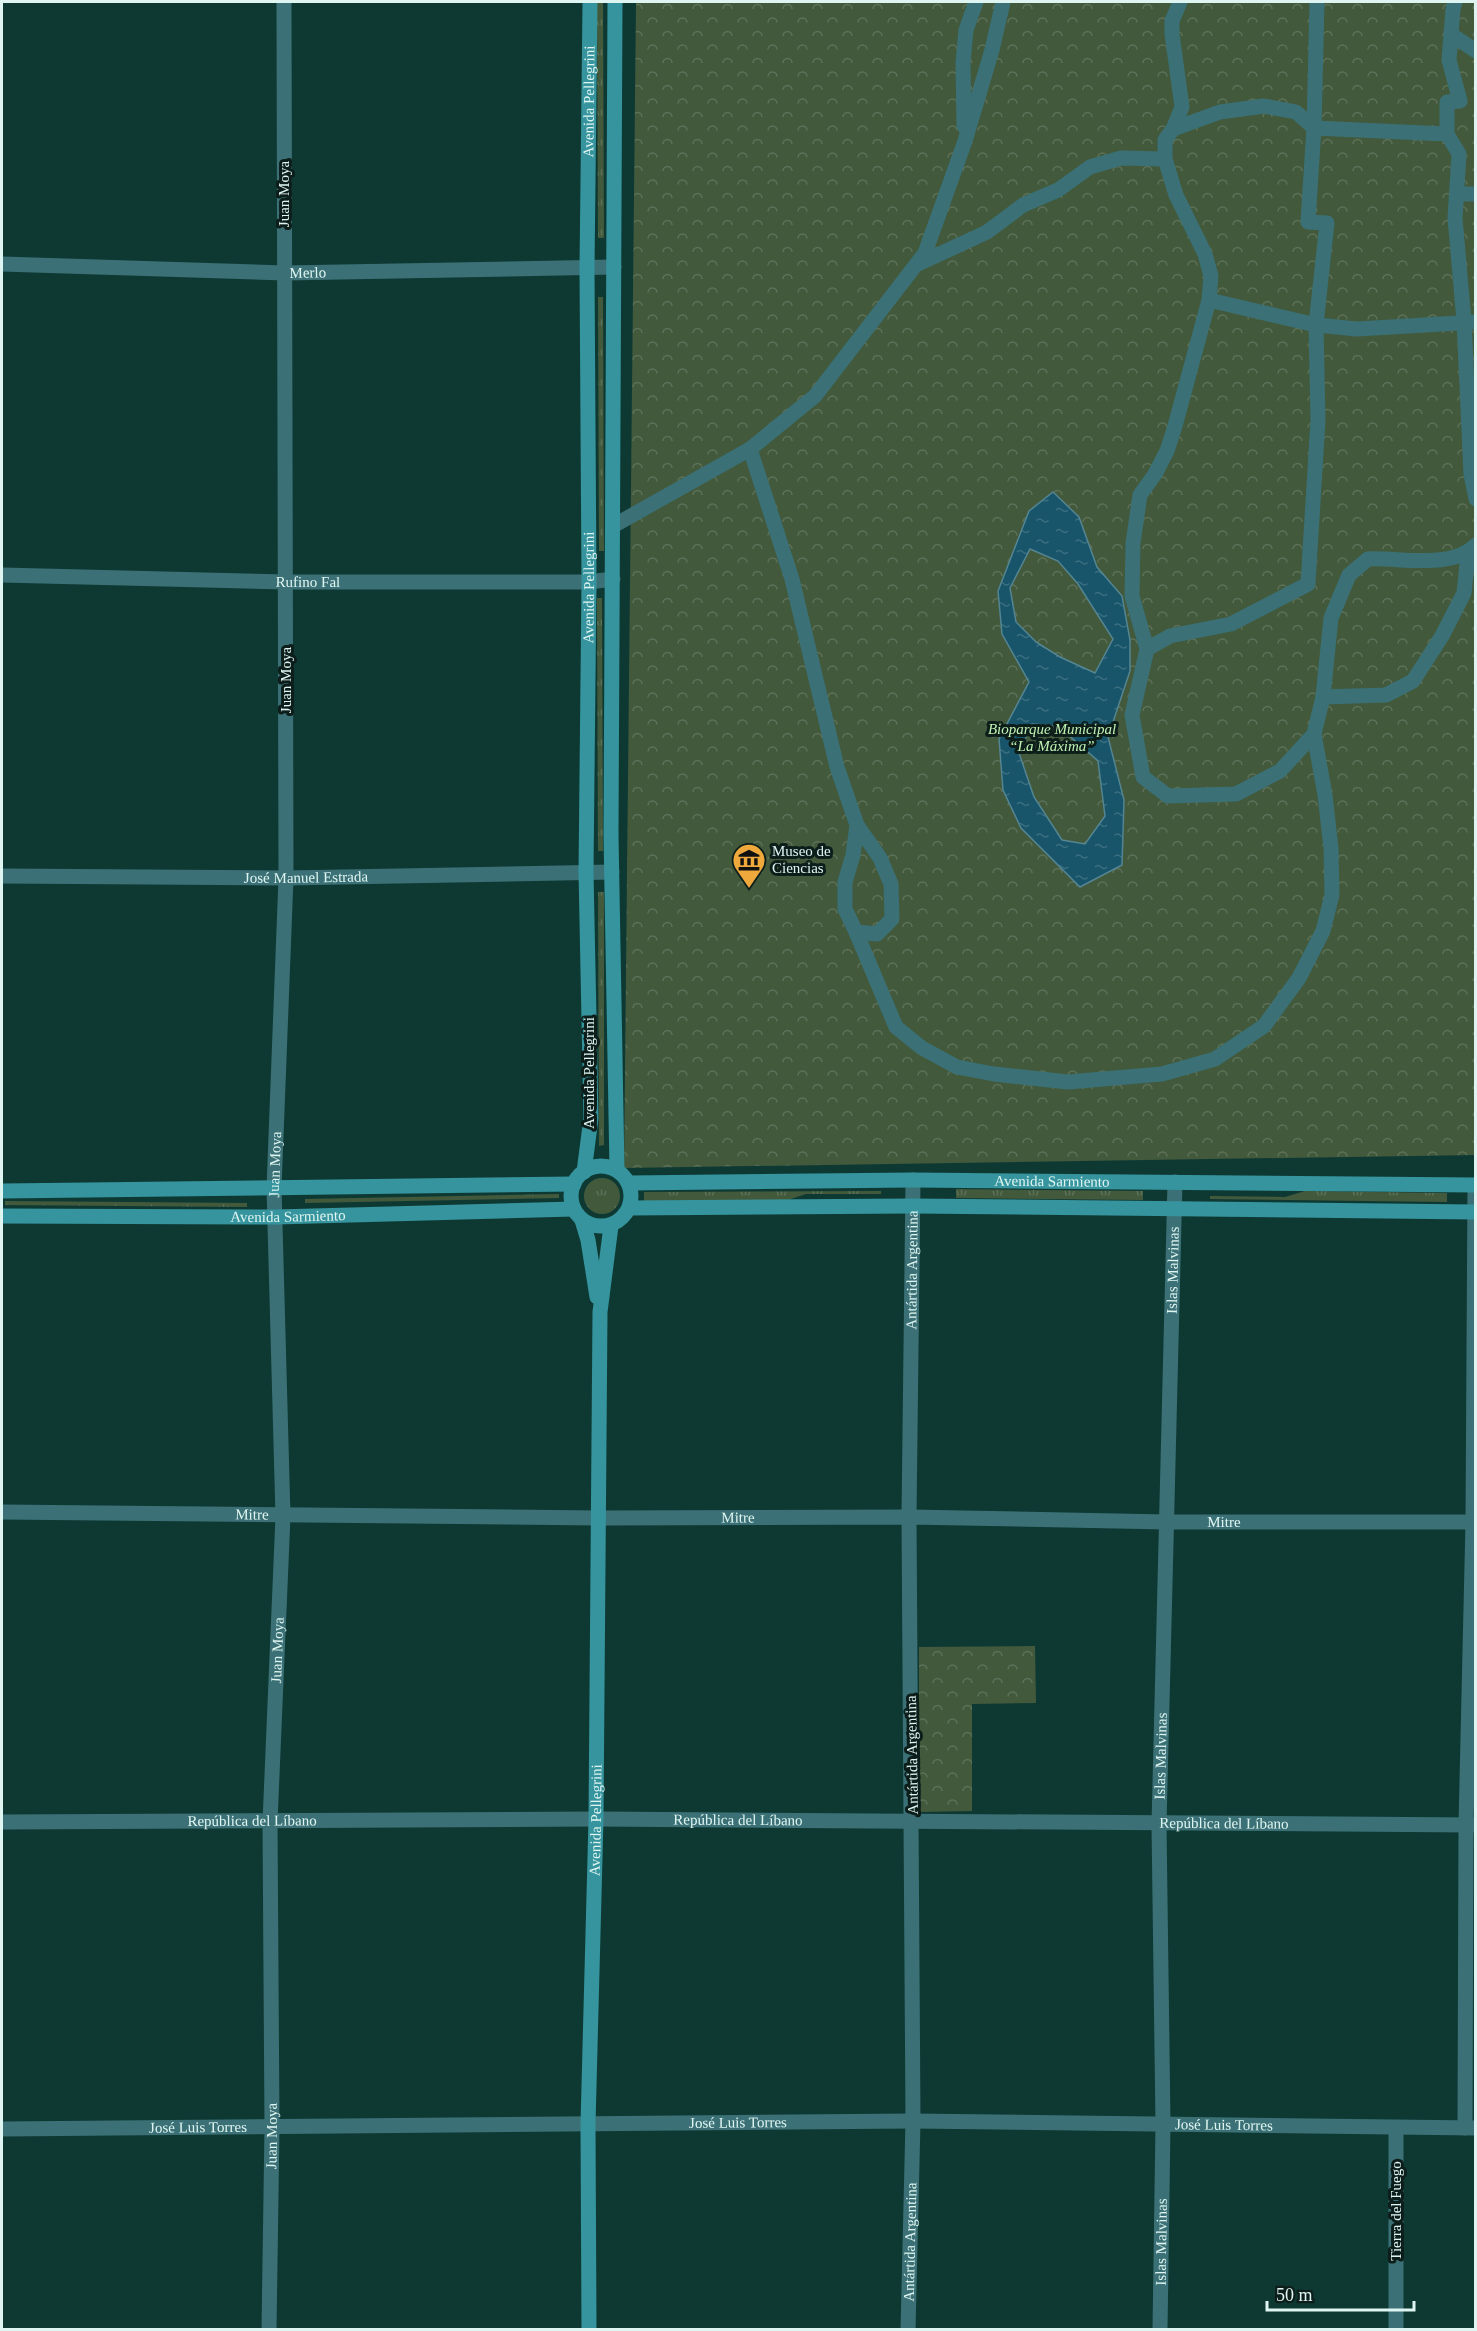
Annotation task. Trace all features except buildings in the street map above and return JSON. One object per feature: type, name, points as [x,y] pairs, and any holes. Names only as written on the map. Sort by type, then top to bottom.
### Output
[{"type":"main road","name":"Avenida Pellegrini","points":[[584,1172],[591,1118],[586,872],[590,2]]},
{"type":"main road","name":"Avenida Pellegrini","points":[[615,2],[612,872],[617,1170]]},
{"type":"main road","points":[[597,1166],[617,1170],[628,1183],[632,1195],[629,1209],[619,1221],[610,1226],[591,1225],[578,1215],[571,1193],[574,1184],[584,1172],[597,1166]]},
{"type":"main road","name":"Avenida Sarmiento","points":[[628,1183],[913,1180],[1475,1185]]},
{"type":"main road","name":"Avenida Sarmiento","points":[[2,1191],[574,1184]]},
{"type":"main road","name":"Avenida Sarmiento","points":[[629,1209],[913,1206],[1475,1212]]},
{"type":"main road","name":"Avenida Sarmiento","points":[[2,1216],[276,1217],[551,1208],[578,1215]]},
{"type":"main road","name":"Avenida Pellegrini","points":[[578,1215],[588,1240],[600,1312]]},
{"type":"main road","name":"Avenida Pellegrini","points":[[588,2330],[588,2124],[596,1819],[600,1312],[610,1226]]},
{"type":"street","name":"Juan Moya","points":[[269,2330],[272,2127],[270,1822],[283,1516],[274,1188],[286,878],[284,2]]},
{"type":"street","points":[[965,141],[963,63],[966,30],[976,2]]},
{"type":"street","points":[[613,526],[750,449],[815,396],[925,253],[965,141],[992,50],[1003,2]]},
{"type":"street","points":[[1180,2],[1172,21],[1172,34],[1182,107],[1173,129],[1165,140],[1166,159],[1176,195],[1205,254],[1211,276],[1209,300],[1167,452],[1140,495],[1132,543],[1132,596],[1147,649],[1132,715],[1143,777],[1168,796],[1236,794],[1280,771],[1314,734]]},
{"type":"street","points":[[1147,649],[1170,636],[1231,624],[1308,584],[1318,420],[1316,326],[1327,223],[1308,222],[1314,128],[1317,2]]},
{"type":"street","points":[[1455,2],[1449,60],[1460,101],[1447,102],[1447,134],[1459,154],[1455,218],[1470,322],[1471,474],[1476,499]]},
{"type":"street","points":[[1452,35],[1476,51]]},
{"type":"street","points":[[1173,129],[1220,112],[1264,106],[1296,112],[1314,128],[1447,134]]},
{"type":"street","points":[[915,266],[987,232],[1023,205],[1058,190],[1089,167],[1120,158],[1166,159]]},
{"type":"street","points":[[1457,194],[1476,194]]},
{"type":"street","name":"Merlo","points":[[2,264],[285,273],[614,267]]},
{"type":"street","points":[[1209,300],[1316,326],[1357,329],[1470,322]]},
{"type":"street","points":[[750,449],[792,579],[837,767],[856,825],[880,858],[891,884],[892,919],[877,934],[856,932]]},
{"type":"street","points":[[856,825],[853,855],[845,882],[845,909],[896,1027],[922,1048],[957,1067],[994,1074],[1068,1082],[1162,1074],[1215,1059],[1264,1026],[1299,978],[1323,932],[1332,895],[1330,849],[1325,795],[1314,734],[1323,697],[1331,618],[1349,575],[1368,559],[1424,562],[1472,549],[1464,593],[1442,636],[1413,681],[1386,695],[1323,697]]},
{"type":"street","name":"Rufino Fal","points":[[2,575],[286,582],[589,582],[613,579]]},
{"type":"street","name":"José Manuel Estrada","points":[[2,876],[286,878],[612,872]]},
{"type":"street","name":"Antártida Argentina","points":[[908,2330],[913,2121],[909,1517],[913,1180]]},
{"type":"street","name":"Islas Malvinas","points":[[1160,2330],[1163,2124],[1159,1824],[1175,1182]]},
{"type":"street","points":[[1470,2128],[1475,1185]]},
{"type":"street","name":"Mitre","points":[[2,1512],[283,1516],[909,1517],[1167,1522],[1474,1522]]},
{"type":"street","name":"República del Líbano","points":[[2,1822],[596,1819],[1471,1825]]},
{"type":"street","name":"José Luis Torres","points":[[2,2129],[913,2121],[1470,2128]]},
{"type":"street","name":"Tierra del Fuego","points":[[1396,2128],[1396,2330]]},
{"type":"green space","points":[[597,2],[603,2],[604,238],[598,238]]},
{"type":"green space","name":"Bioparque Municipal “La Máxima”","points":[[636,2],[1475,2],[1475,1155],[624,1168]]},
{"type":"green space","points":[[598,297],[603,297],[604,551],[599,551]]},
{"type":"green space","points":[[597,598],[602,598],[603,851],[598,851]]},
{"type":"green space","points":[[598,892],[604,892],[604,1145],[599,1146]]},
{"type":"green space","points":[[602,1178],[615,1183],[620,1196],[615,1209],[602,1214],[589,1209],[584,1196],[589,1183]]},
{"type":"green space","points":[[956,1189],[1143,1191],[1143,1200],[956,1198]]},
{"type":"green space","points":[[881,1191],[881,1194],[806,1194],[785,1201],[644,1201],[644,1192]]},
{"type":"green space","points":[[1305,1191],[1447,1193],[1447,1202],[1210,1199],[1210,1196],[1285,1197]]},
{"type":"green space","points":[[559,1194],[559,1198],[305,1203],[305,1199]]},
{"type":"green space","points":[[5,1201],[247,1203],[247,1207],[5,1205]]},
{"type":"green space","points":[[1035,1646],[1036,1703],[972,1704],[972,1811],[919,1812],[919,1647]]},
{"type":"water","points":[[1053,492],[1079,517],[1097,567],[1122,596],[1130,640],[1130,671],[1108,737],[1124,800],[1122,865],[1080,887],[1021,828],[1003,790],[999,739],[1029,682],[1002,634],[998,591],[1029,511]],"holes":[[[1030,549],[1058,561],[1078,584],[1113,639],[1095,673],[1060,657],[1036,642],[1016,622],[1010,588]],[[1032,724],[1058,726],[1098,761],[1105,816],[1085,844],[1062,840],[1034,797],[1019,753]]]},
{"type":"place","name":"Museo de Ciencias","points":[[749,889]]}]
